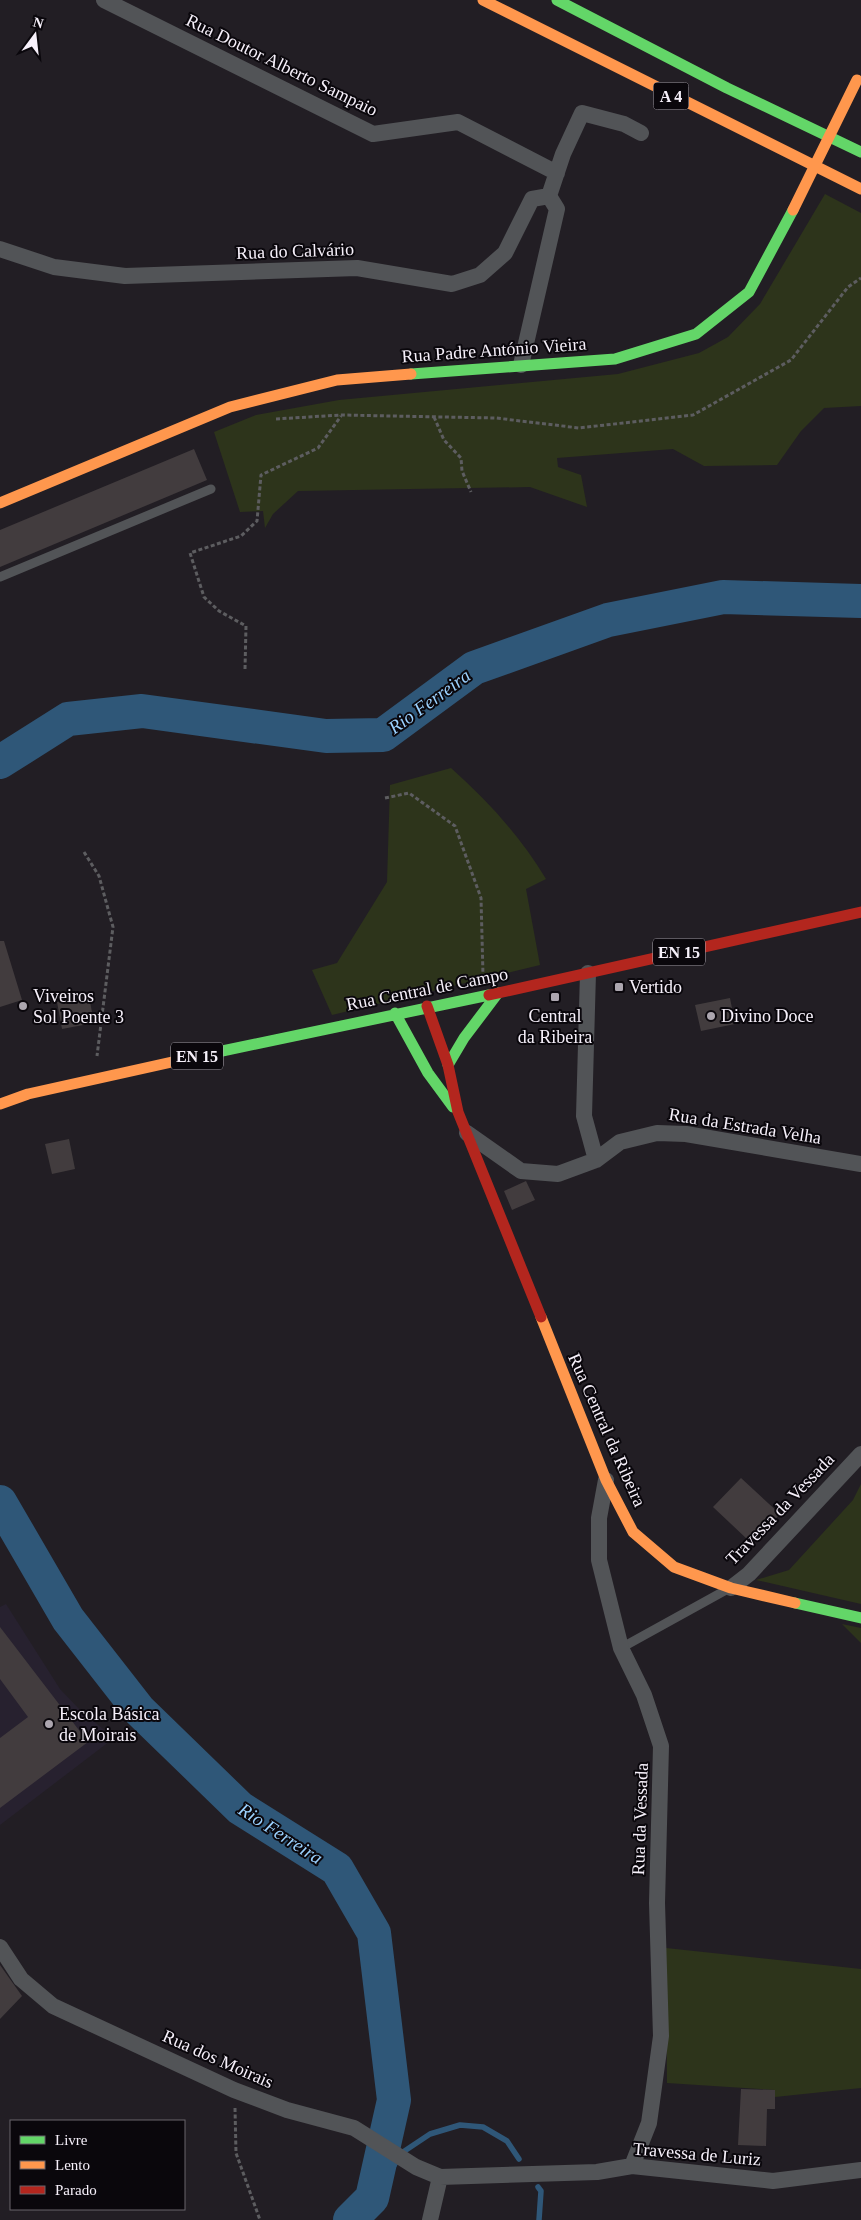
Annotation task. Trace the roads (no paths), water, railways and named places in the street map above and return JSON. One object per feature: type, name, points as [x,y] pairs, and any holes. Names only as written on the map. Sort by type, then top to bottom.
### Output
[{"type":"main road","name":"A 4","points":[[482,0],[861,189]]},
{"type":"main road","name":"A 4","points":[[557,0],[727,88],[861,152]]},
{"type":"main road","name":"Rua Padre António Vieira","points":[[0,503],[230,407],[337,380],[615,359],[696,334],[749,292],[793,210],[859,76]]},
{"type":"main road","name":"Rua Central de Campo","points":[[0,1104],[28,1094],[94,1079],[395,1013],[498,993],[861,912]]},
{"type":"main road","points":[[448,1065],[464,1038],[498,993]]},
{"type":"main road","name":"Rua Central da Ribeira","points":[[428,1006],[448,1065],[458,1112],[465,1132],[606,1480],[633,1532],[674,1567],[731,1588],[861,1618]]},
{"type":"main road","name":"Rua Central da Ribeira","points":[[395,1013],[428,1073],[458,1112]]},
{"type":"street","name":"Rua Doutor Alberto Sampaio","points":[[104,0],[374,134],[458,122],[557,172]]},
{"type":"street","points":[[521,365],[557,209],[550,196],[563,154],[582,113],[624,124],[641,133]]},
{"type":"street","name":"Rua do Calvário","points":[[0,249],[54,267],[125,276],[357,268],[452,284],[480,275],[505,254],[532,199],[550,196]]},
{"type":"street","points":[[588,973],[584,1116],[596,1160]]},
{"type":"street","name":"Rua da Estrada Velha","points":[[465,1132],[521,1171],[558,1174],[596,1160],[620,1142],[657,1133],[686,1134],[861,1164]]},
{"type":"street","name":"Travessa da Vessada","points":[[731,1588],[749,1574],[861,1454]]},
{"type":"street","name":"Rua da Vessada","points":[[606,1480],[599,1518],[599,1560],[620,1648],[644,1696],[662,1746],[657,1903],[661,2036],[649,2123],[632,2166]]},
{"type":"street","name":"Rua dos Moirais","points":[[0,1947],[21,1979],[52,2006],[234,2090],[287,2110],[354,2128],[416,2167],[440,2176]]},
{"type":"street","name":"Travessa de Luriz","points":[[440,2176],[597,2172],[632,2166],[773,2182],[861,2170]]},
{"type":"street","points":[[430,2220],[440,2176]]},
{"type":"lane","points":[[0,577],[211,489]]},
{"type":"lane","name":"Travessa da Vessada","points":[[620,1648],[731,1588]]},
{"type":"waterway","name":"Rio Ferreira","points":[[0,762],[68,719],[142,711],[326,736],[383,735],[474,668],[608,620],[723,597],[861,601]]},
{"type":"waterway","name":"Rio Ferreira","points":[[0,1502],[68,1619],[139,1710],[240,1808],[337,1869],[374,1933],[394,2100],[372,2198],[350,2220]]},
{"type":"waterway","points":[[372,2198],[403,2152],[430,2134],[460,2125],[483,2127],[507,2141],[519,2159]]},
{"type":"waterway","points":[[538,2187],[541,2191],[539,2220]]},
{"type":"place","name":"Vertido","points":[[619,987]]},
{"type":"place","name":"Central da Ribeira","points":[[555,997]]},
{"type":"place","name":"Viveiros Sol Poente 3","points":[[23,1006]]},
{"type":"place","name":"Divino Doce","points":[[711,1016]]},
{"type":"place","name":"Escola Básica de Moirais","points":[[49,1724]]}]
